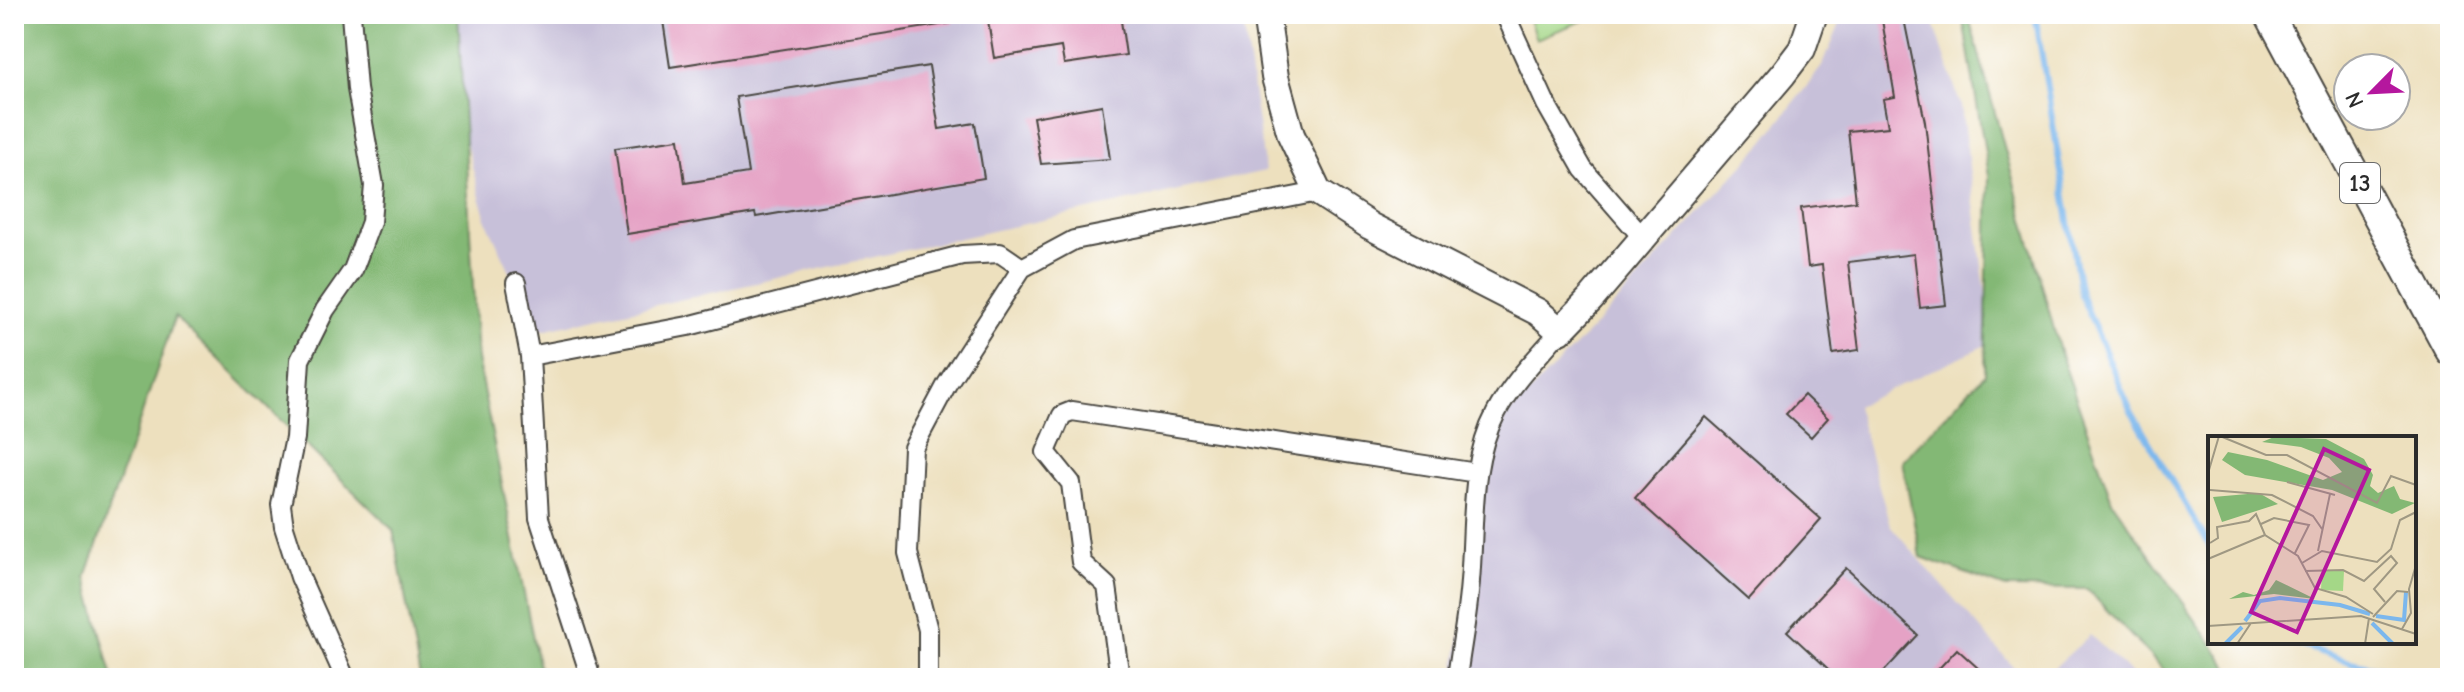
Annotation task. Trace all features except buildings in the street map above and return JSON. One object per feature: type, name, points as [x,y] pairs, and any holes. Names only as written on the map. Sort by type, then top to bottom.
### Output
[{"type":"main road","name":"13","points":[[2269,14],[2450,351]]},
{"type":"street","points":[[345,678],[300,577],[284,527],[281,505],[295,438],[300,360],[325,310],[353,270],[371,222],[374,185],[357,89],[351,14]]},
{"type":"street","points":[[1266,14],[1275,77],[1291,135],[1318,192],[1370,226],[1538,312],[1560,331]]},
{"type":"street","points":[[1505,14],[1546,104],[1583,169],[1643,238]]},
{"type":"street","points":[[1457,678],[1470,583],[1477,473],[1495,414],[1511,389],[1560,331],[1783,74],[1802,49],[1814,14]]},
{"type":"street","points":[[928,678],[928,630],[908,553],[913,448],[947,384],[1022,268],[1074,240],[1318,192]]},
{"type":"street","points":[[530,356],[688,326],[962,255],[1000,253],[1022,268]]},
{"type":"street","points":[[516,283],[530,356],[539,518],[591,678]]},
{"type":"street","points":[[1120,678],[1107,586],[1081,562],[1071,483],[1046,452],[1062,415],[1072,411],[1189,426],[1477,473]]},
{"type":"shaded area","points":[[444,14],[1242,14],[1265,171],[538,331],[486,220],[441,46]]},
{"type":"shaded area","points":[[1844,14],[1931,14],[1961,106],[1992,342],[1856,406],[1890,525],[2023,678],[1454,678],[1490,432],[1592,329],[1759,148],[1823,65]]},
{"type":"shaded area","points":[[2090,635],[2136,678],[2043,678]]},
{"type":"green space","points":[[14,14],[458,14],[477,359],[541,678],[420,678],[393,530],[175,317],[86,577],[113,678],[14,678]]},
{"type":"green space","points":[[1527,14],[1600,14],[1536,39]]},
{"type":"green space","points":[[1962,14],[1968,14],[2061,355],[2112,501],[2208,638],[2208,644],[2212,644],[2236,678],[2171,678],[2087,589],[2006,588],[1921,557],[1902,461],[1985,374],[1989,176]]},
{"type":"waterway","points":[[2035,14],[2081,295],[2130,409],[2208,544]]},
{"type":"waterway","points":[[2296,644],[2350,662],[2429,678]]}]
